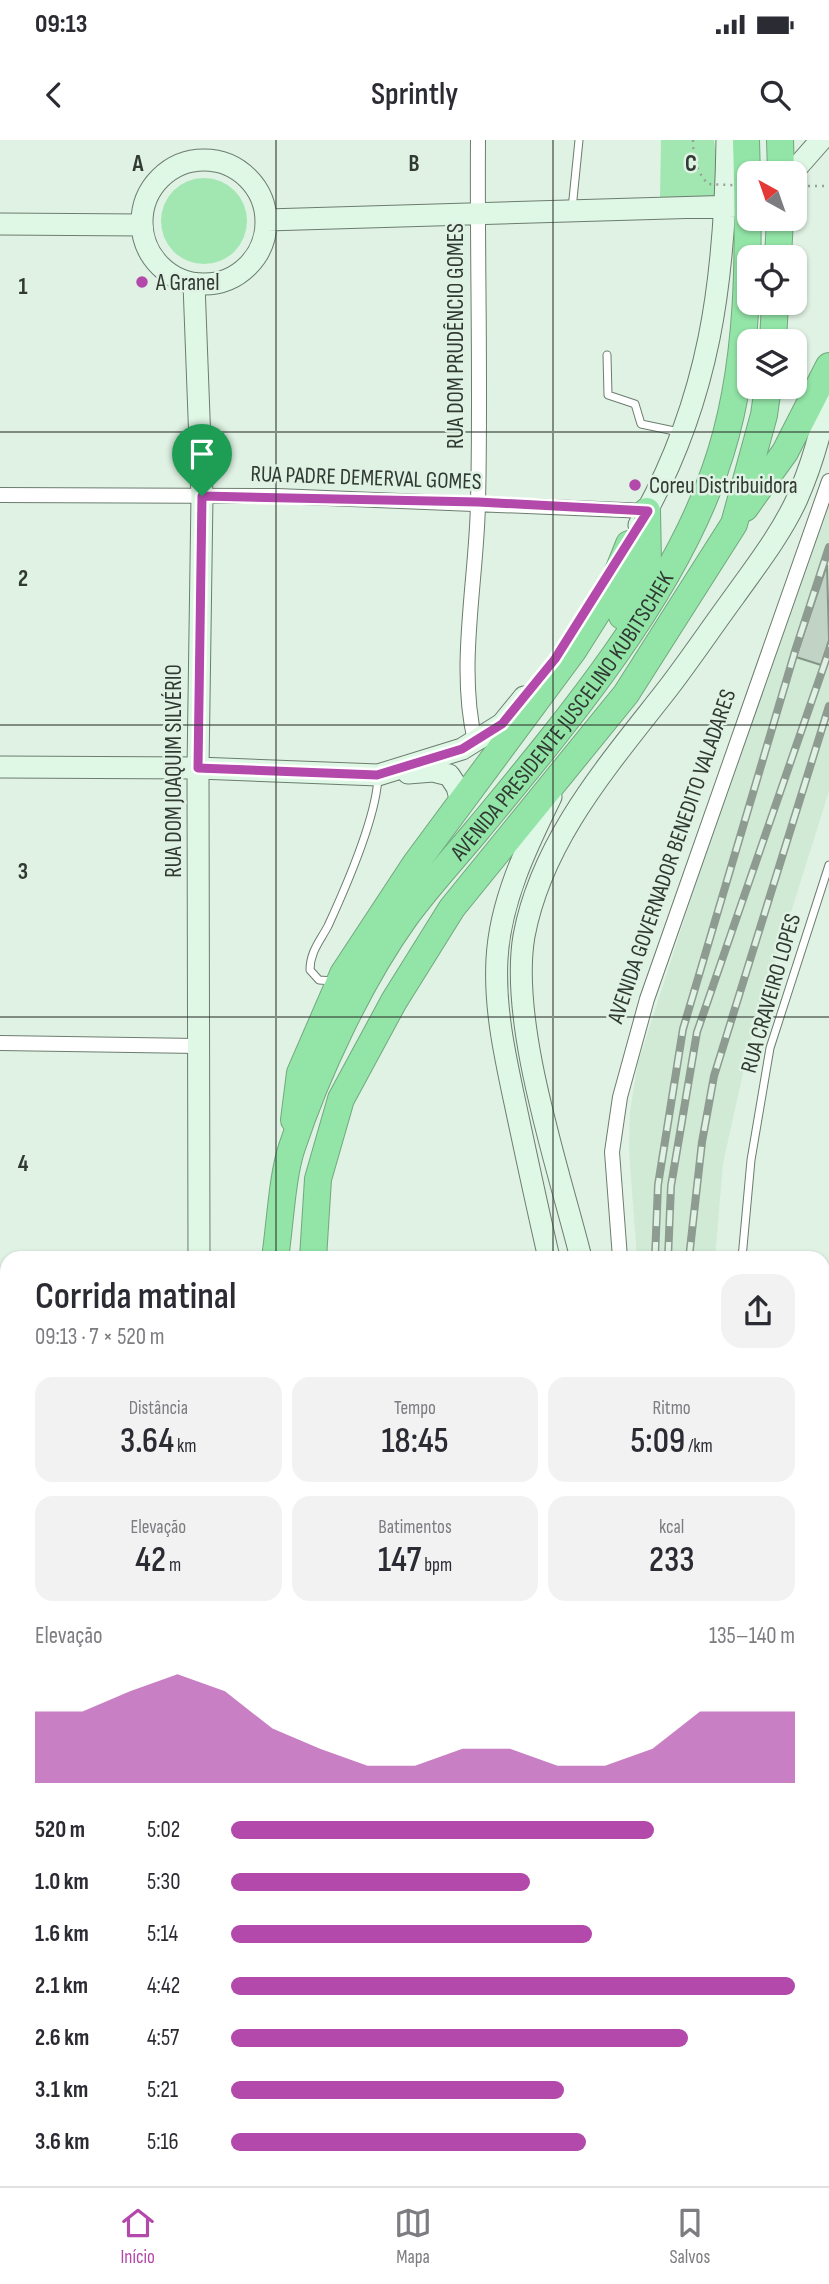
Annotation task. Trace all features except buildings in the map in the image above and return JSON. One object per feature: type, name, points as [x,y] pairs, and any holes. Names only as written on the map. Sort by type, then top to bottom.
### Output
[{"type":"highway","name":"AVENIDA PRESIDENTE JUSCELINO KUBITSCHEK","points":[[745,161],[746,140]]},
{"type":"highway","points":[[780,140],[781,161]]},
{"type":"highway","name":"AVENIDA PRESIDENTE JUSCELINO KUBITSCHEK","points":[[276,1251],[291,1149],[345,1019],[405,917],[542,751],[608,666],[674,561],[715,470],[733,403],[742,345],[743,231]]},
{"type":"highway","points":[[734,524],[785,452],[829,366]]},
{"type":"highway","name":"AVENIDA PRESIDENTE JUSCELINO KUBITSCHEK","points":[[313,1251],[318,1180],[341,1099],[394,1000],[452,908],[626,694],[734,524],[766,399]]},
{"type":"highway","points":[[608,666],[616,629],[648,562],[648,511]]},
{"type":"highway","points":[[291,1149],[300,1073],[343,974],[416,863],[573,651],[609,594],[629,544]]},
{"type":"highway","points":[[416,863],[465,815],[542,751]]},
{"type":"street","name":"RUA DOM PRUDÊNCIO GOMES","points":[[475,741],[469,715],[468,683],[478,502],[478,140]]},
{"type":"street","name":"AVENIDA PRESIDENTE JUSCELINO KUBITSCHEK","points":[[727,140],[737,178]]},
{"type":"street","points":[[807,165],[821,140]]},
{"type":"street","points":[[196,150],[237,167],[253,181],[263,199],[267,220],[261,246],[246,269],[230,279],[212,284],[194,284],[174,277],[158,264],[146,246],[142,225],[144,206],[151,189],[163,175],[196,150]]},
{"type":"street","points":[[267,220],[572,210],[737,200]]},
{"type":"street","points":[[0,224],[142,225]]},
{"type":"street","name":"AVENIDA PRESIDENTE JUSCELINO KUBITSCHEK","points":[[377,775],[462,749],[502,724],[555,659],[648,511],[683,432],[705,368],[737,225]]},
{"type":"street","name":"RUA DOM JOAQUIM SILVÉRIO","points":[[194,284],[202,496],[198,768],[199,1251]]},
{"type":"street","points":[[579,1251],[533,1067],[521,992],[524,937],[540,880],[601,771],[670,686],[767,551],[797,499],[821,433],[829,393]]},
{"type":"street","name":"AVENIDA GOVERNADOR BENEDITO VALADARES","points":[[620,1251],[612,1152],[620,1097],[647,999],[829,481]]},
{"type":"street","name":"RUA PADRE DEMERVAL GOMES","points":[[0,495],[478,502],[648,511]]},
{"type":"street","points":[[0,767],[198,768],[377,775],[433,771],[449,775],[461,802]]},
{"type":"street","points":[[547,1251],[506,1061],[498,1010],[497,958],[505,910],[517,874],[566,767]]},
{"type":"street","points":[[0,1043],[198,1046]]},
{"type":"lane","points":[[572,210],[579,140]]},
{"type":"lane","points":[[607,355],[608,395],[635,404],[641,425],[683,432]]},
{"type":"lane","points":[[343,974],[330,983],[319,980],[310,970],[310,957],[328,926],[348,875],[369,817],[377,775]]},
{"type":"lane","name":"RUA CRAVEIRO LOPES","points":[[743,1251],[751,1160],[769,1048],[829,865]]},
{"type":"path","points":[[693,140],[693,157],[701,176],[708,184],[737,197]]},
{"type":"path","points":[[807,182],[829,186]]},
{"type":"shaded area","points":[[829,471],[829,791],[749,1046],[723,1163],[716,1251],[636,1251],[629,1150],[630,1112],[638,1063]]},
{"type":"green space","points":[[661,140],[714,140],[722,200],[660,199]]},
{"type":"green space","points":[[204,178],[221,181],[235,190],[244,204],[247,221],[244,238],[235,252],[221,261],[204,264],[187,261],[173,252],[164,238],[161,221],[164,204],[173,190],[187,181]]},
{"type":"railway","points":[[655,1251],[658,1185],[683,1029],[796,648],[829,547]]},
{"type":"railway","points":[[668,1251],[671,1186],[697,1032],[829,651]]},
{"type":"railway","points":[[690,1251],[702,1142],[714,1076],[829,706]]},
{"type":"place","name":"A Granel","points":[[142,282]]},
{"type":"place","name":"Coreu Distribuidora","points":[[635,485]]},
{"type":"route","points":[[202,496],[478,502],[648,511],[555,659],[502,724],[462,749],[377,775],[198,768],[202,496]]}]
